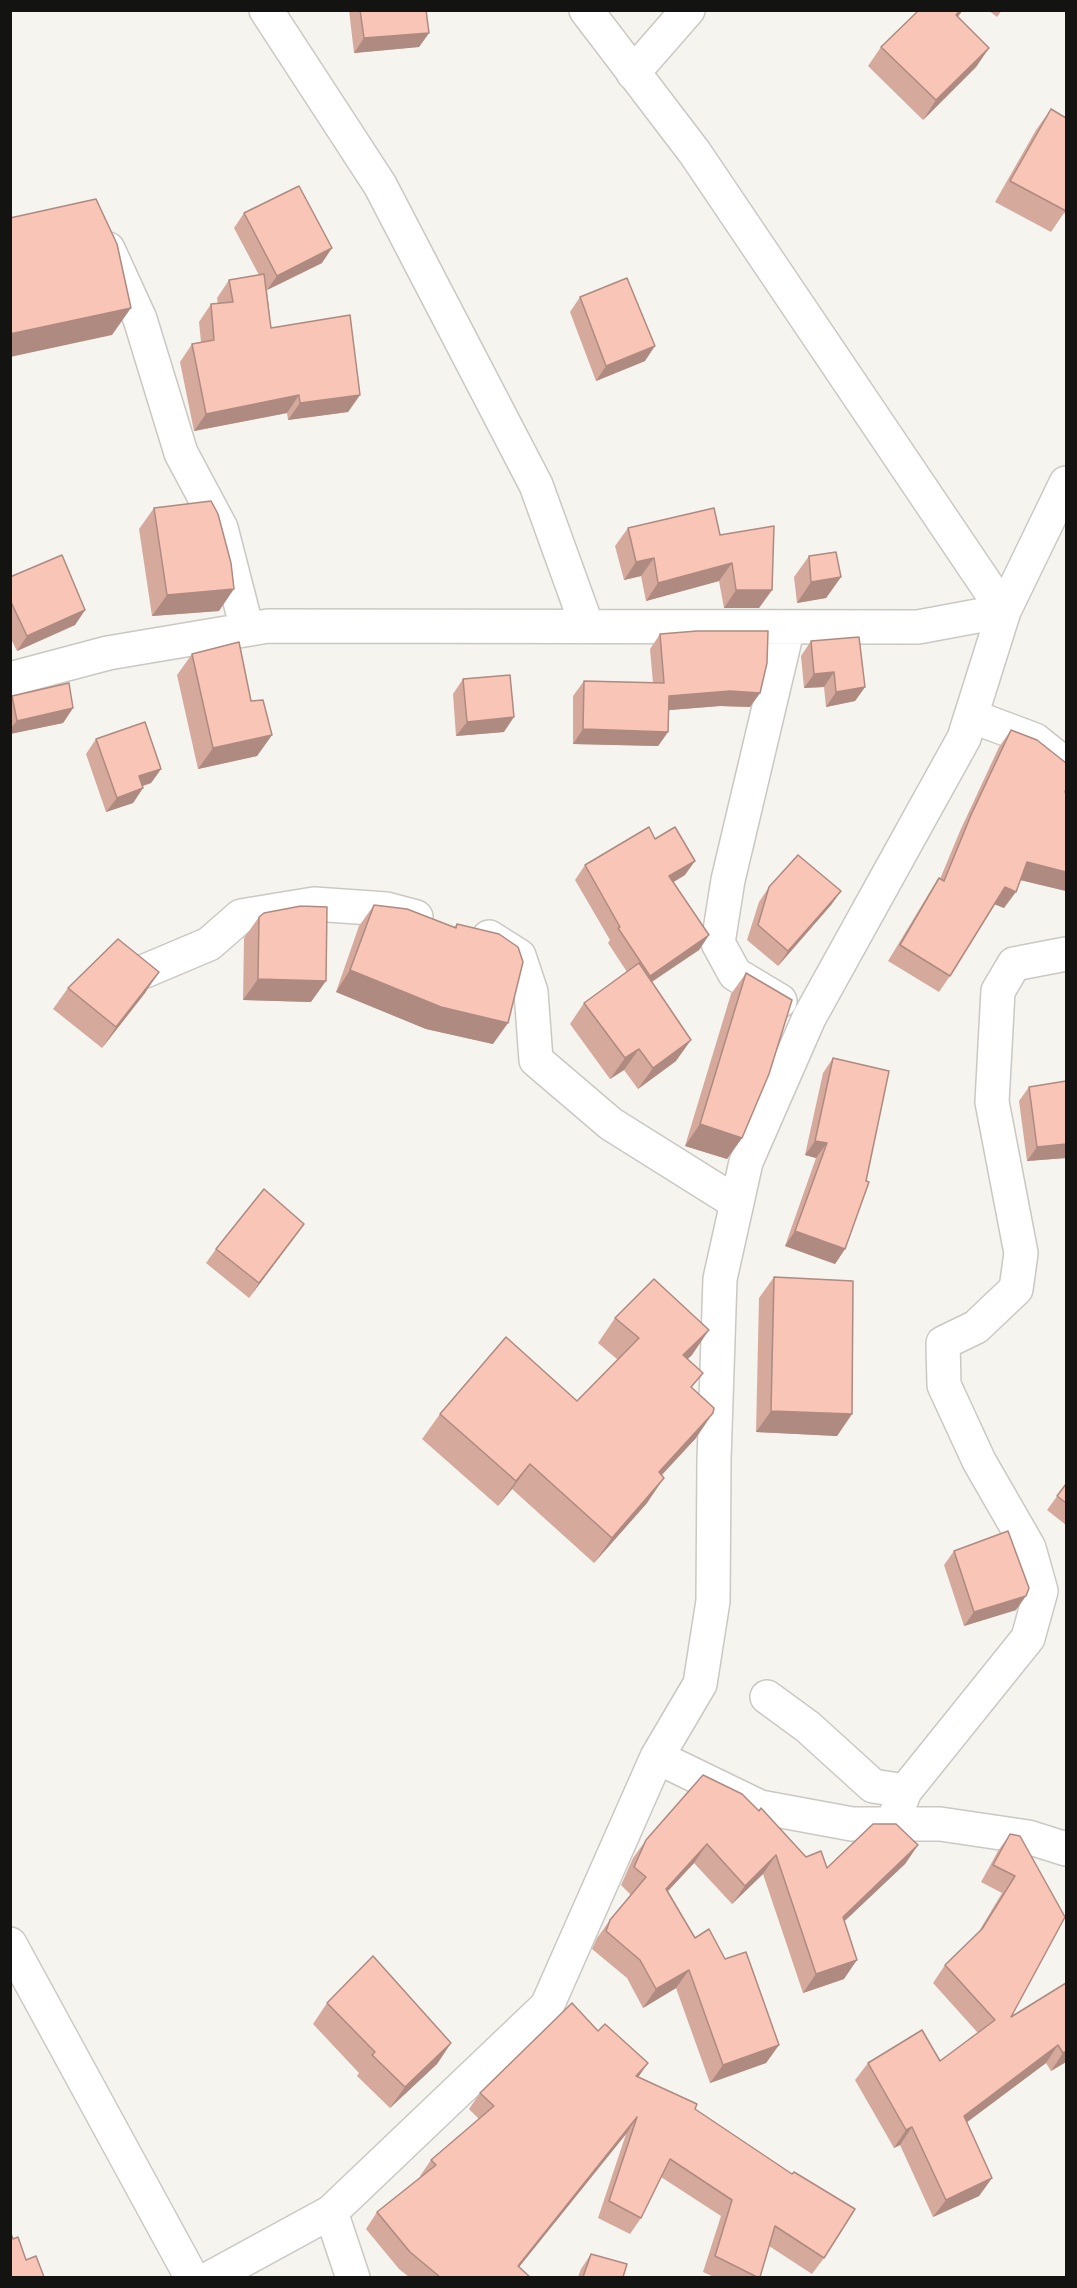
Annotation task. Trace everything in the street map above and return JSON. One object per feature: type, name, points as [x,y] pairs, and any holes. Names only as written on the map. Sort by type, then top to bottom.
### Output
[{"type":"street","points":[[266,10],[380,185],[536,485],[587,626]]},
{"type":"street","points":[[586,10],[695,153],[1004,610]]},
{"type":"street","points":[[633,73],[688,10]]},
{"type":"street","points":[[97,223],[140,319],[181,453],[221,528],[247,629]]},
{"type":"street","points":[[10,1944],[211,2276],[331,2212],[547,2006],[657,1757],[700,1684],[713,1601],[714,1460],[720,1279],[746,1162],[809,1018],[964,738],[1004,610],[1066,483]]},
{"type":"street","points":[[10,679],[108,653],[268,626],[918,627],[1004,610]]},
{"type":"street","points":[[788,627],[728,880],[718,943],[735,974],[809,1018]]},
{"type":"street","points":[[971,716],[1035,740],[1066,765]]},
{"type":"street","points":[[145,971],[209,944],[242,916],[314,904],[386,909],[492,938],[519,956],[531,992],[536,1060],[611,1124],[737,1203]]},
{"type":"street","points":[[892,1824],[905,1791],[1028,1638],[1041,1591],[1029,1548],[979,1461],[944,1385],[943,1343],[975,1327],[1016,1289],[1021,1253],[992,1102],[998,991],[1014,964],[1066,954]]},
{"type":"street","points":[[767,1697],[808,1727],[873,1786],[905,1791]]},
{"type":"street","points":[[657,1757],[760,1807],[852,1824],[951,1826],[1028,1837],[1066,1849]]},
{"type":"street","points":[[331,2212],[353,2277]]},
{"type":"building","points":[[360,10],[426,10],[429,33],[364,38]]},
{"type":"building","points":[[919,10],[960,10],[956,15],[989,48],[936,100],[881,47]]},
{"type":"building","points":[[1051,109],[1066,118],[1066,211],[1010,181]]},
{"type":"building","points":[[299,186],[332,248],[277,276],[244,213]]},
{"type":"building","points":[[96,199],[117,244],[131,308],[10,334],[10,218]]},
{"type":"building","points":[[264,274],[271,328],[350,315],[360,395],[300,403],[299,395],[206,414],[192,344],[214,340],[211,304],[233,302],[229,280]]},
{"type":"building","points":[[627,278],[655,346],[606,366],[580,297]]},
{"type":"building","points":[[211,501],[218,514],[231,563],[234,589],[167,595],[154,508]]},
{"type":"building","points":[[714,508],[720,535],[774,526],[772,590],[736,590],[732,563],[658,583],[654,558],[636,562],[628,528]]},
{"type":"building","points":[[836,552],[841,577],[811,582],[809,556]]},
{"type":"building","points":[[62,555],[85,610],[27,636],[10,600],[10,577]]},
{"type":"building","points":[[697,631],[768,631],[767,663],[760,693],[730,691],[669,696],[668,732],[583,729],[584,681],[664,683],[660,634]]},
{"type":"building","points":[[859,637],[865,687],[836,692],[834,672],[814,674],[811,641]]},
{"type":"building","points":[[239,642],[251,701],[263,700],[272,735],[213,748],[192,654]]},
{"type":"building","points":[[510,675],[514,717],[467,722],[463,679]]},
{"type":"building","points":[[69,683],[73,708],[17,721],[12,696]]},
{"type":"building","points":[[145,722],[161,769],[139,776],[143,788],[117,798],[96,739]]},
{"type":"building","points":[[1011,730],[1037,740],[1066,763],[1066,872],[1027,862],[1016,892],[1005,887],[950,976],[900,945],[939,878],[944,881],[971,815]]},
{"type":"building","points":[[649,827],[655,839],[675,827],[695,861],[669,876],[709,935],[650,976],[618,928],[620,927],[585,865]]},
{"type":"building","points":[[798,855],[841,891],[788,951],[758,925],[769,887]]},
{"type":"building","points":[[374,905],[407,909],[456,928],[457,924],[499,934],[518,947],[523,962],[508,1023],[441,1007],[350,970]]},
{"type":"building","points":[[301,906],[327,907],[326,981],[258,979],[259,917],[264,913]]},
{"type":"building","points":[[118,939],[159,972],[116,1027],[68,988]]},
{"type":"building","points":[[639,963],[691,1040],[653,1068],[639,1049],[625,1058],[584,1003]]},
{"type":"building","points":[[746,973],[792,1000],[769,1074],[742,1138],[700,1124]]},
{"type":"building","points":[[833,1058],[889,1071],[866,1181],[869,1182],[845,1249],[795,1231],[827,1143],[815,1141]]},
{"type":"building","points":[[1066,1081],[1066,1144],[1037,1147],[1029,1087]]},
{"type":"building","points":[[264,1189],[304,1224],[259,1283],[216,1249]]},
{"type":"building","points":[[774,1277],[853,1281],[852,1414],[771,1411]]},
{"type":"building","points":[[654,1279],[709,1330],[683,1355],[703,1373],[691,1387],[714,1408],[713,1413],[659,1472],[664,1478],[612,1538],[530,1464],[516,1481],[440,1414],[506,1337],[577,1401],[639,1338],[615,1318]]},
{"type":"building","points":[[1066,1484],[1066,1503],[1057,1496]]},
{"type":"building","points":[[1008,1531],[1029,1588],[1026,1596],[974,1612],[954,1551]]},
{"type":"building","points":[[703,1775],[742,1794],[759,1811],[761,1808],[806,1857],[821,1851],[827,1868],[873,1824],[896,1824],[918,1845],[843,1917],[857,1960],[816,1974],[776,1855],[745,1886],[707,1844],[666,1889],[695,1938],[709,1929],[725,1959],[746,1952],[779,2045],[723,2065],[689,1970],[656,1989],[640,1960],[606,1931],[610,1920],[646,1877],[634,1867],[646,1840]]},
{"type":"building","points":[[1010,1834],[1020,1836],[1065,1917],[1011,2017],[1066,1983],[1066,2051],[1063,2053],[1058,2045],[964,2116],[992,2178],[946,2200],[912,2127],[906,2130],[868,2063],[922,2030],[940,2061],[995,2020],[945,1965],[982,1929],[1015,1876],[993,1865]]},
{"type":"building","points":[[373,1956],[451,2043],[405,2087],[372,2055],[375,2052],[327,2003]]},
{"type":"building","points":[[572,2003],[598,2031],[605,2024],[648,2063],[636,2076],[697,2104],[695,2109],[792,2174],[794,2172],[855,2209],[824,2258],[775,2226],[760,2277],[715,2256],[732,2200],[670,2159],[641,2218],[609,2201],[637,2117],[518,2266],[530,2277],[440,2277],[410,2252],[377,2212],[436,2165],[431,2160],[494,2106],[480,2093]]},
{"type":"building","points":[[10,2231],[13,2239],[18,2237],[26,2260],[36,2256],[44,2277],[10,2277]]},
{"type":"building","points":[[591,2254],[627,2264],[623,2277],[583,2277]]}]
